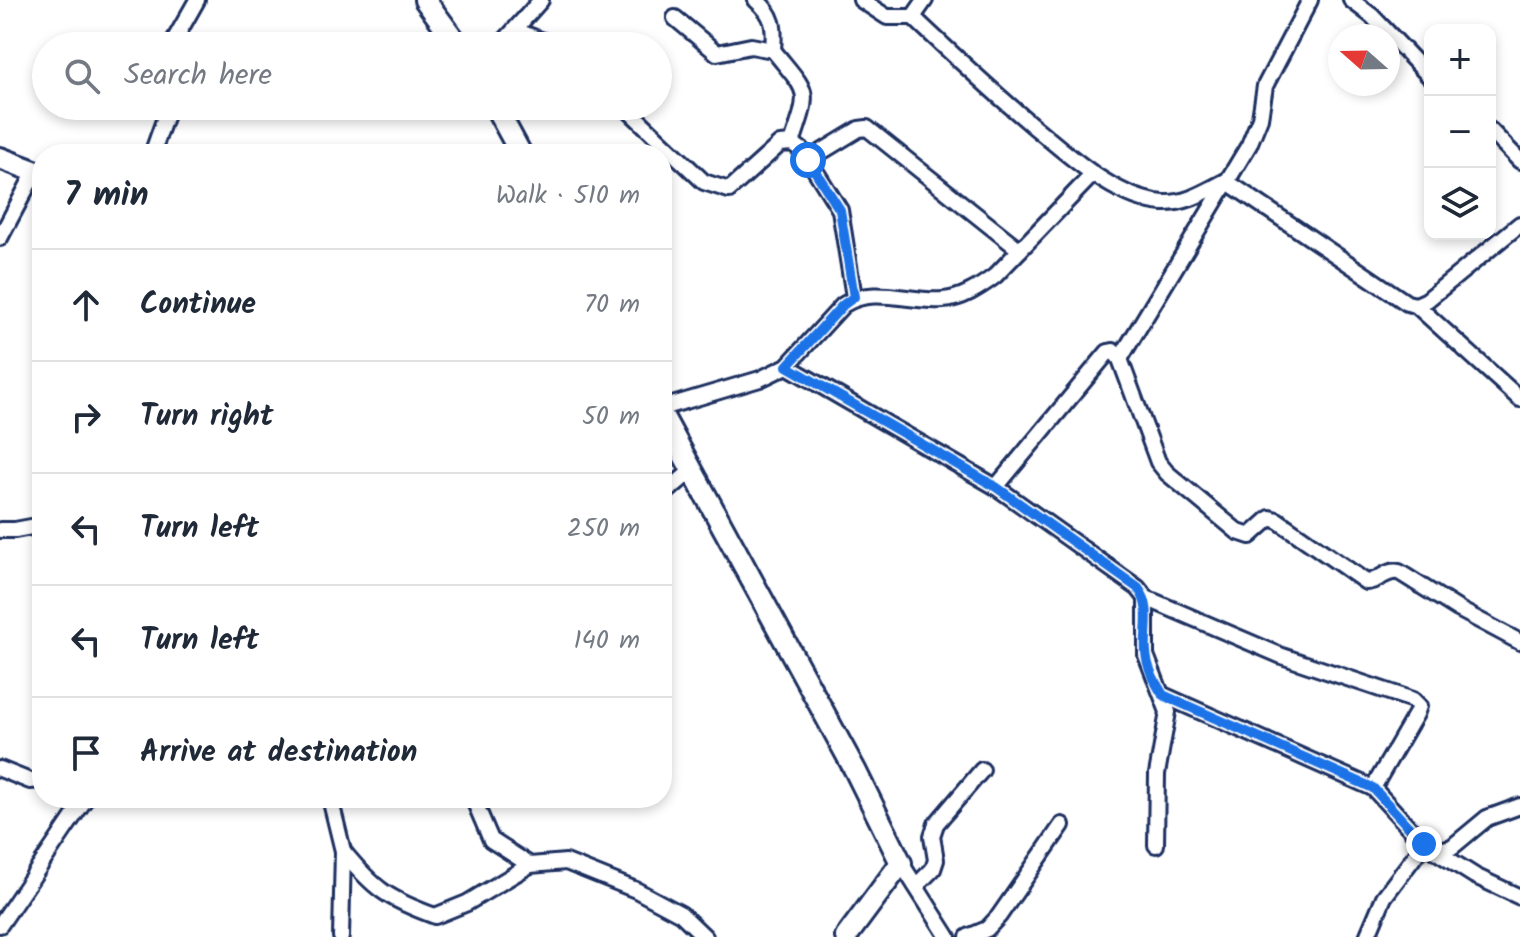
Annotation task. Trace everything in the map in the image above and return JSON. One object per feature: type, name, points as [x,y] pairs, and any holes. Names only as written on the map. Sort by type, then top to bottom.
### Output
[{"type":"street","points":[[179,32],[197,0]]},
{"type":"street","points":[[425,0],[449,32]]},
{"type":"street","points":[[520,32],[515,30],[541,0]]},
{"type":"street","points":[[756,0],[766,8],[775,24],[773,50]]},
{"type":"street","points":[[861,0],[887,17],[913,17],[974,76],[1092,175],[1125,191],[1162,203],[1188,201],[1226,181]]},
{"type":"street","points":[[913,17],[925,0]]},
{"type":"street","points":[[1120,359],[1249,145],[1260,118],[1265,86],[1310,0]]},
{"type":"street","points":[[1351,0],[1372,16],[1424,71]]},
{"type":"street","points":[[675,18],[717,53],[751,46],[773,50],[805,90],[805,103],[792,143]]},
{"type":"street","points":[[156,144],[164,120]]},
{"type":"street","points":[[503,120],[516,144]]},
{"type":"street","points":[[639,120],[664,144]]},
{"type":"street","points":[[808,160],[859,129],[867,128],[1020,250]]},
{"type":"street","points":[[1496,136],[1520,161]]},
{"type":"street","points":[[672,152],[704,182],[729,190],[780,144],[792,143],[803,151],[840,210],[854,297]]},
{"type":"street","points":[[0,158],[32,170]]},
{"type":"street","points":[[672,405],[760,379],[787,366],[854,297],[871,295],[945,300],[976,290],[995,276],[1092,175]]},
{"type":"street","points":[[1226,181],[1407,303],[1416,305],[1520,399]]},
{"type":"street","points":[[0,238],[32,185]]},
{"type":"street","points":[[1416,305],[1427,300],[1520,224]]},
{"type":"street","points":[[996,487],[1108,352],[1113,351],[1120,359],[1158,462],[1238,532],[1250,536],[1270,518],[1277,520],[1366,582],[1373,582],[1389,571],[1399,572],[1458,609],[1520,642]]},
{"type":"street","points":[[787,366],[996,487],[1138,588],[1146,598],[1282,656],[1413,700],[1419,706],[1416,714],[1373,788]]},
{"type":"street","points":[[672,433],[855,770],[901,863],[948,937]]},
{"type":"street","points":[[672,487],[692,470]]},
{"type":"street","points":[[0,530],[32,527]]},
{"type":"street","points":[[1146,598],[1146,655],[1168,712],[1157,774],[1156,845]]},
{"type":"street","points":[[1163,695],[1373,788],[1431,847],[1475,876],[1520,897]]},
{"type":"street","points":[[0,769],[32,781]]},
{"type":"street","points":[[916,886],[933,869],[936,860],[932,836],[936,824],[982,770]]},
{"type":"street","points":[[1367,937],[1384,897],[1431,847],[1452,847],[1487,818],[1520,806]]},
{"type":"street","points":[[0,925],[79,808]]},
{"type":"street","points":[[332,808],[343,851],[341,937]]},
{"type":"street","points":[[477,808],[491,840],[530,865]]},
{"type":"street","points":[[968,937],[987,929],[999,916],[1062,825]]},
{"type":"street","points":[[343,851],[369,883],[404,905],[435,916],[467,903],[530,865],[566,862],[636,890],[681,914],[705,937]]},
{"type":"street","points":[[846,937],[901,863]]},
{"type":"route","points":[[808,160],[840,210],[846,231],[854,297],[787,366],[996,487],[1138,588],[1146,598],[1146,655],[1163,695],[1373,788],[1424,844]]}]
